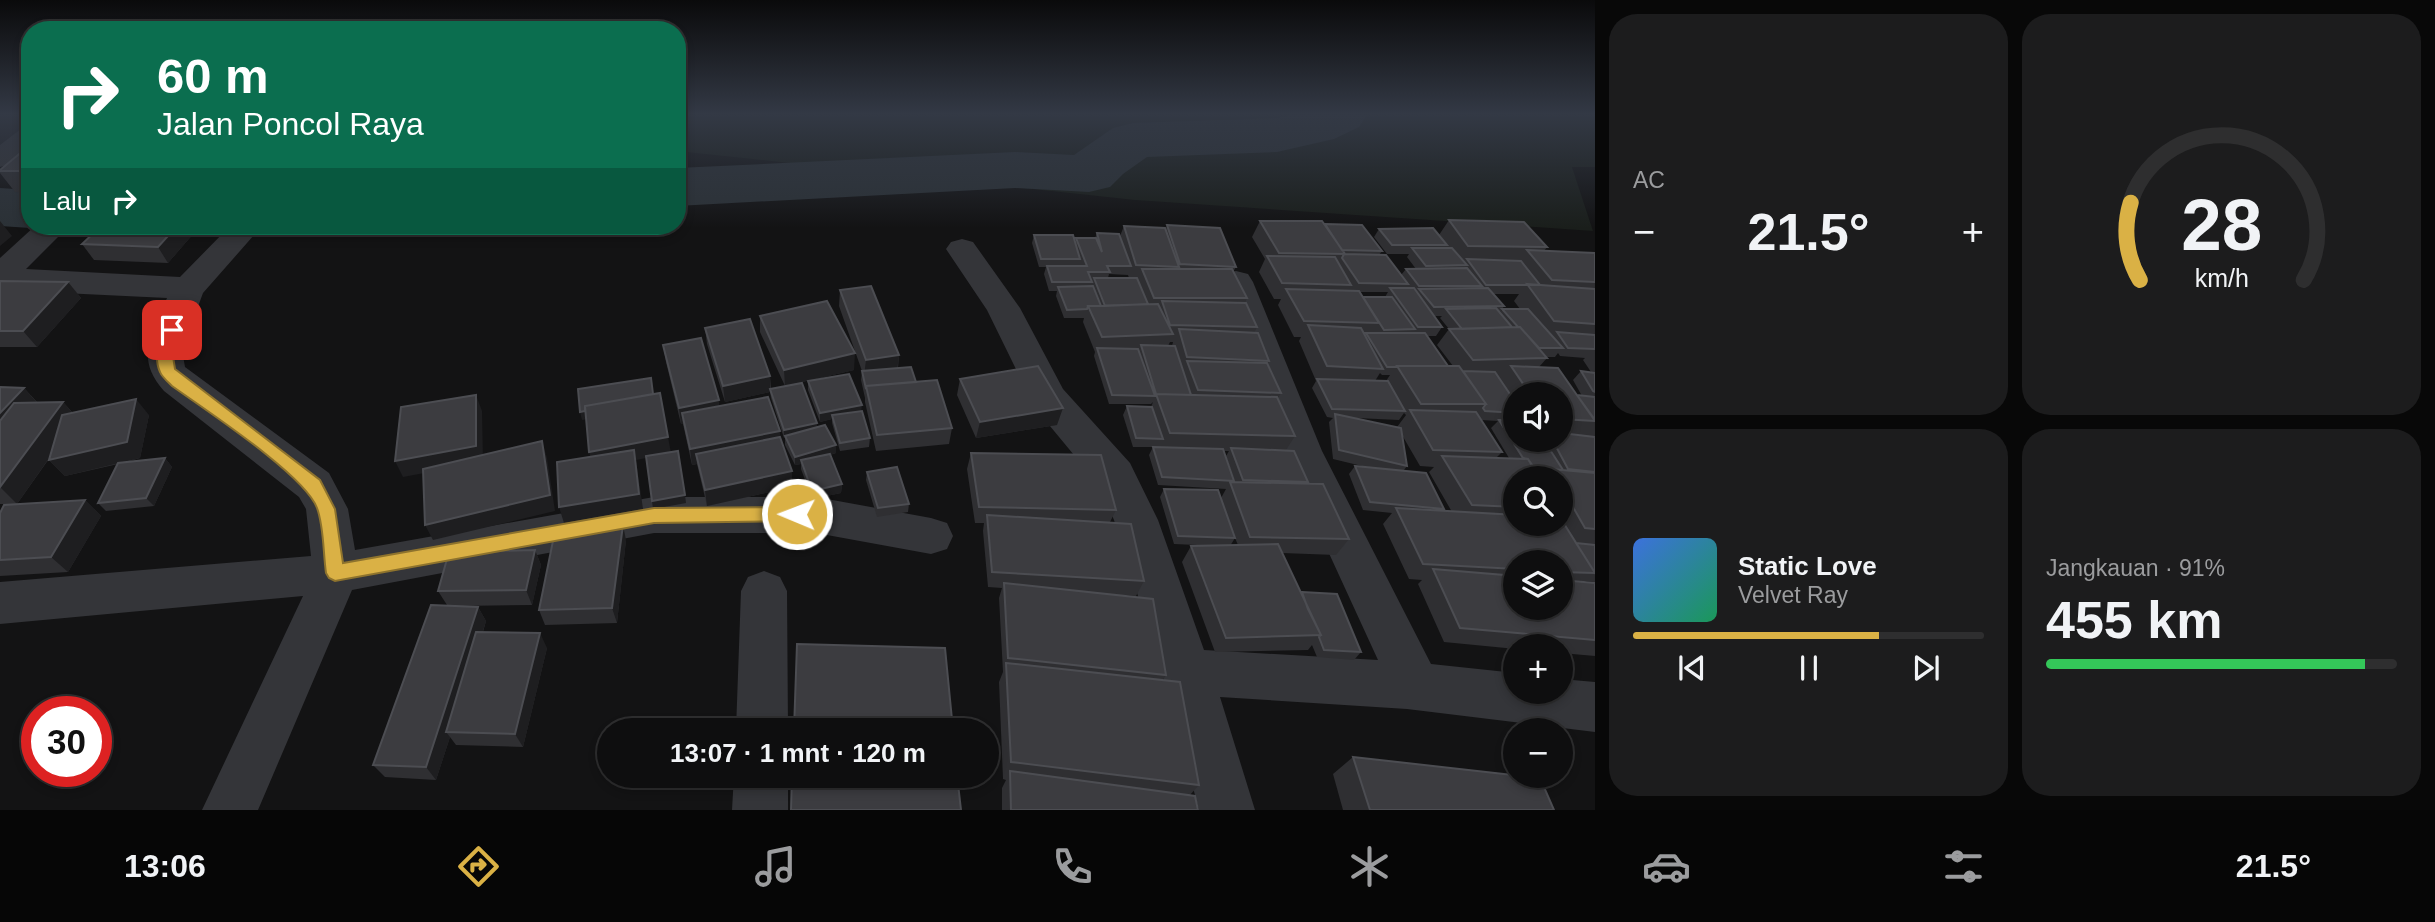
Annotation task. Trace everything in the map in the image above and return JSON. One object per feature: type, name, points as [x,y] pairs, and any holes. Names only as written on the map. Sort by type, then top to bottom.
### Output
[{"type":"street","points":[[0,277],[44,235]]},
{"type":"street","points":[[230,810],[335,573],[327,509],[314,485],[177,382],[167,371],[164,350],[188,289],[238,235]]},
{"type":"street","points":[[1223,247],[1301,451],[1416,687]]},
{"type":"street","points":[[962,249],[1003,308],[1049,398],[1115,475],[1136,520],[1187,672],[1227,810]]},
{"type":"street","points":[[0,277],[188,289]]},
{"type":"street","points":[[0,603],[335,573],[654,515],[816,514],[931,537]]},
{"type":"street","points":[[762,718],[764,591]]},
{"type":"street","points":[[1187,672],[1416,687],[1595,707]]},
{"type":"street","points":[[760,810],[761,788]]},
{"type":"shaded area","points":[[694,153],[1595,153],[1595,167],[1572,167],[1593,231],[1135,200]]},
{"type":"building","points":[[21,153],[21,153],[21,171],[0,170]]},
{"type":"building","points":[[1449,220],[1524,222],[1547,247],[1468,246]]},
{"type":"building","points":[[1260,221],[1322,221],[1345,254],[1279,253]]},
{"type":"building","points":[[1325,224],[1362,225],[1382,251],[1342,250]]},
{"type":"building","points":[[1167,225],[1220,228],[1236,267],[1180,264]]},
{"type":"building","points":[[1124,226],[1165,228],[1179,267],[1136,265]]},
{"type":"building","points":[[1433,228],[1447,245],[1392,245],[1379,229]]},
{"type":"building","points":[[1097,233],[1119,234],[1131,266],[1107,266],[1110,272],[1088,272],[1092,282],[1052,282],[1047,266],[1087,266],[1076,238],[1096,238],[1102,252]]},
{"type":"building","points":[[92,235],[169,235],[158,247],[82,244]]},
{"type":"building","points":[[1034,235],[1073,235],[1080,259],[1041,259]]},
{"type":"building","points":[[1412,248],[1452,248],[1467,265],[1426,266]]},
{"type":"building","points":[[1527,250],[1595,253],[1595,282],[1552,280]]},
{"type":"building","points":[[1344,254],[1386,255],[1408,284],[1359,283],[1342,258]]},
{"type":"building","points":[[1267,256],[1335,257],[1351,285],[1282,283]]},
{"type":"building","points":[[1467,259],[1521,261],[1540,285],[1486,285]]},
{"type":"building","points":[[1467,268],[1482,286],[1419,286],[1406,269]]},
{"type":"building","points":[[1142,269],[1232,269],[1247,298],[1154,298]]},
{"type":"building","points":[[1094,278],[1137,278],[1148,304],[1105,306]]},
{"type":"building","points":[[0,281],[68,282],[23,331],[0,331]]},
{"type":"building","points":[[1527,284],[1595,289],[1595,324],[1554,321]]},
{"type":"building","points":[[871,286],[899,355],[866,360],[840,290]]},
{"type":"building","points":[[1093,286],[1101,306],[1067,310],[1058,287]]},
{"type":"building","points":[[1390,288],[1414,288],[1442,327],[1418,327]]},
{"type":"building","points":[[1488,288],[1504,306],[1434,307],[1419,289]]},
{"type":"building","points":[[1286,289],[1359,291],[1379,323],[1304,321]]},
{"type":"building","points":[[1363,297],[1392,297],[1415,329],[1384,330]]},
{"type":"building","points":[[827,301],[855,353],[784,370],[760,316]]},
{"type":"building","points":[[1162,301],[1246,303],[1257,327],[1170,325]]},
{"type":"building","points":[[1158,304],[1173,334],[1102,337],[1088,306]]},
{"type":"building","points":[[1496,308],[1512,327],[1462,329],[1446,309]]},
{"type":"building","points":[[1502,309],[1528,309],[1563,348],[1539,348]]},
{"type":"building","points":[[750,319],[770,376],[723,386],[705,328]]},
{"type":"building","points":[[1308,325],[1361,328],[1383,369],[1327,366]]},
{"type":"building","points":[[1520,327],[1547,358],[1473,360],[1449,329]]},
{"type":"building","points":[[1179,329],[1258,333],[1269,361],[1187,357]]},
{"type":"building","points":[[1557,332],[1595,335],[1595,349],[1568,348]]},
{"type":"building","points":[[1366,333],[1425,333],[1448,366],[1387,367]]},
{"type":"building","points":[[701,338],[719,400],[679,408],[663,345]]},
{"type":"building","points":[[1141,345],[1175,346],[1191,395],[1156,394]]},
{"type":"building","points":[[1097,348],[1138,349],[1155,396],[1112,395]]},
{"type":"building","points":[[1187,361],[1267,363],[1281,393],[1198,390]]},
{"type":"building","points":[[1038,366],[1063,408],[980,422],[960,379]]},
{"type":"building","points":[[1397,366],[1459,366],[1486,404],[1421,404]]},
{"type":"building","points":[[1511,366],[1558,368],[1568,382],[1522,382]]},
{"type":"building","points":[[911,367],[916,382],[866,386],[866,389],[862,371]]},
{"type":"building","points":[[1463,371],[1495,372],[1503,384],[1503,412],[1485,411],[1483,408],[1486,404]]},
{"type":"building","points":[[1581,371],[1595,373],[1595,392],[1593,391]]},
{"type":"building","points":[[849,374],[862,405],[820,413],[808,381]]},
{"type":"building","points":[[651,378],[653,394],[585,406],[585,411],[580,412],[578,389]]},
{"type":"building","points":[[1317,379],[1388,381],[1405,411],[1332,409]]},
{"type":"building","points":[[937,380],[952,428],[877,435],[866,386]]},
{"type":"building","points":[[802,383],[817,423],[784,430],[770,389]]},
{"type":"building","points":[[0,387],[24,388],[0,413]]},
{"type":"building","points":[[1573,389],[1595,421],[1573,420]]},
{"type":"building","points":[[660,393],[668,437],[589,452],[585,406]]},
{"type":"building","points":[[1156,394],[1277,397],[1295,436],[1170,433]]},
{"type":"building","points":[[476,395],[476,446],[395,461],[401,407]]},
{"type":"building","points":[[1577,395],[1595,397],[1595,420]]},
{"type":"building","points":[[768,397],[780,431],[690,449],[682,413]]},
{"type":"building","points":[[136,399],[127,442],[49,460],[62,415]]},
{"type":"building","points":[[63,402],[0,487],[0,421],[14,403]]},
{"type":"building","points":[[1127,406],[1152,407],[1163,439],[1136,438]]},
{"type":"building","points":[[1410,410],[1476,412],[1502,452],[1433,450]]},
{"type":"building","points":[[862,411],[870,438],[840,443],[832,415]]},
{"type":"building","points":[[1335,414],[1401,428],[1407,466],[1339,450]]},
{"type":"building","points":[[825,425],[836,445],[795,457],[785,436]]},
{"type":"building","points":[[1573,434],[1595,437],[1595,472],[1573,470],[1573,466],[1566,466],[1559,452],[1573,452]]},
{"type":"building","points":[[780,437],[792,471],[705,490],[696,454]]},
{"type":"building","points":[[542,441],[550,495],[425,525],[423,469]]},
{"type":"building","points":[[1153,447],[1223,449],[1234,481],[1162,477]]},
{"type":"building","points":[[1231,448],[1294,451],[1308,482],[1243,480]]},
{"type":"building","points":[[634,450],[639,494],[559,507],[557,462]]},
{"type":"building","points":[[678,451],[685,495],[652,501],[646,456]]},
{"type":"building","points":[[1519,452],[1551,452],[1560,466],[1532,466],[1528,459],[1523,458]]},
{"type":"building","points":[[971,453],[1101,455],[1116,510],[979,507]]},
{"type":"building","points":[[830,454],[842,484],[812,491],[801,460]]},
{"type":"building","points":[[1442,456],[1528,459],[1533,466],[1503,466],[1503,506],[1472,505]]},
{"type":"building","points":[[165,458],[146,498],[98,503],[118,463]]},
{"type":"building","points":[[1355,466],[1426,473],[1444,509],[1370,502]]},
{"type":"building","points":[[897,467],[909,504],[878,508],[867,472]]},
{"type":"building","points":[[1573,471],[1595,473],[1595,529],[1585,528],[1573,507]]},
{"type":"building","points":[[1230,482],[1323,484],[1349,539],[1250,537]]},
{"type":"building","points":[[1164,489],[1218,490],[1235,538],[1178,536]]},
{"type":"building","points":[[85,500],[51,557],[0,560],[0,513],[4,505]]},
{"type":"building","points":[[1396,508],[1503,514],[1503,536],[1572,536],[1595,573],[1573,572],[1573,550],[1503,550],[1503,568],[1423,564]]},
{"type":"building","points":[[987,515],[1131,524],[1144,581],[992,572]]},
{"type":"building","points":[[623,525],[612,608],[539,610],[556,526]]},
{"type":"building","points":[[1576,543],[1595,545],[1595,573]]},
{"type":"building","points":[[1278,544],[1321,635],[1226,638],[1191,546]]},
{"type":"building","points":[[535,550],[526,590],[438,591],[449,552]]},
{"type":"building","points":[[1433,569],[1503,575],[1503,620],[1573,620],[1573,581],[1595,583],[1595,640],[1573,638],[1573,634],[1528,634],[1460,628]]},
{"type":"building","points":[[1004,583],[1153,599],[1166,675],[1008,658]]},
{"type":"building","points":[[1302,592],[1337,594],[1361,652],[1324,650],[1319,637],[1321,635]]},
{"type":"building","points":[[431,605],[478,607],[426,767],[373,765]]},
{"type":"building","points":[[476,632],[540,633],[515,734],[446,732]]},
{"type":"building","points":[[797,644],[945,648],[952,718],[794,718]]},
{"type":"building","points":[[1006,663],[1180,682],[1199,785],[1011,762]]},
{"type":"building","points":[[1353,757],[1503,774],[1503,788],[1544,788],[1554,810],[1370,810]]},
{"type":"building","points":[[1010,771],[1195,796],[1198,810],[1011,810]]},
{"type":"building","points":[[792,788],[958,788],[961,810],[791,810]]},
{"type":"waterway","points":[[686,187],[1015,170],[1089,174],[1114,153]]},
{"type":"waterway","points":[[0,207],[21,208]]},
{"type":"route","points":[[172,330],[164,350],[165,363],[167,371],[177,382],[314,485],[327,509],[335,573],[654,515],[797,514]]}]
